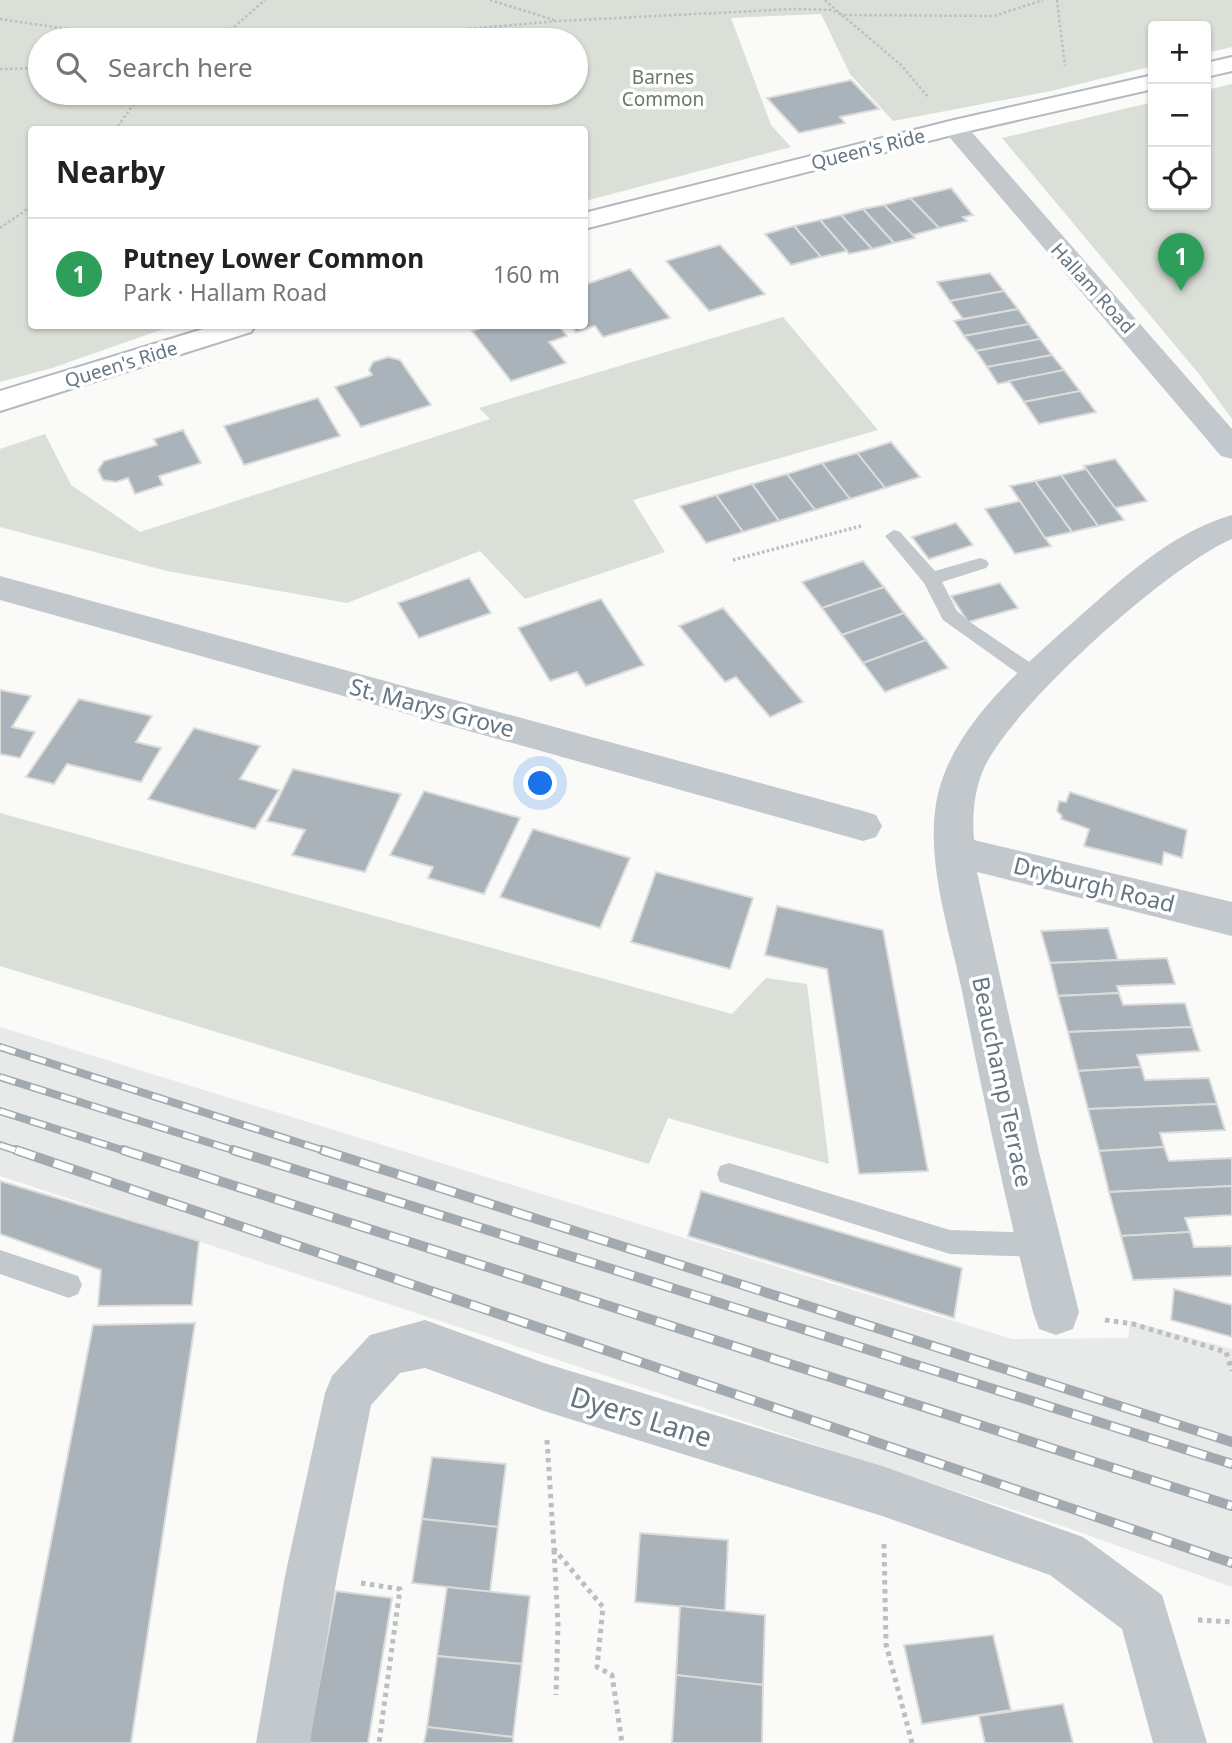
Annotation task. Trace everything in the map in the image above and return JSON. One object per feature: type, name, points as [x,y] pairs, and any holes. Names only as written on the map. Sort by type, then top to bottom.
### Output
[{"type":"main road","points":[[1211,69],[1232,64]]},
{"type":"main road","name":"Queen's Ride","points":[[588,220],[954,127],[1148,83]]},
{"type":"main road","name":"Queen's Ride","points":[[0,401],[231,329]]},
{"type":"street","name":"Hallam Road","points":[[954,127],[1232,449]]},
{"type":"street","name":"Beauchamp Terrace","points":[[1056,1311],[1023,1186],[956,851],[956,797],[961,776],[972,753],[1037,677],[1157,568],[1232,526]]},
{"type":"street","name":"St. Marys Grove","points":[[0,588],[863,826]]},
{"type":"street","name":"Dryburgh Road","points":[[956,851],[1232,919]]},
{"type":"street","name":"Dyers Lane","points":[[283,1743],[311,1576],[349,1393],[387,1352],[425,1345],[544,1387],[882,1491],[1065,1555],[1144,1613],[1180,1743]]},
{"type":"lane","points":[[894,536],[931,579],[950,615],[963,627],[1037,677]]},
{"type":"lane","points":[[931,579],[980,564]]},
{"type":"lane","points":[[729,1174],[950,1242],[1038,1245]]},
{"type":"lane","points":[[0,1262],[69,1284]]},
{"type":"path","points":[[234,28],[265,0]]},
{"type":"path","points":[[490,0],[558,21]]},
{"type":"path","points":[[825,0],[901,65],[954,127]]},
{"type":"path","points":[[479,28],[558,21],[793,9],[831,10],[842,15],[994,16],[1044,0]]},
{"type":"path","points":[[1057,0],[1069,102]]},
{"type":"path","points":[[0,19],[62,28]]},
{"type":"path","points":[[0,69],[28,68]]},
{"type":"path","points":[[118,126],[133,105]]},
{"type":"path","points":[[0,235],[1,227],[28,209]]},
{"type":"path","points":[[733,560],[869,524]]},
{"type":"path","points":[[1132,1324],[1226,1352],[1232,1371]]},
{"type":"path","points":[[544,1387],[558,1624],[556,1695]]},
{"type":"path","points":[[882,1491],[886,1644],[912,1743]]},
{"type":"path","points":[[554,1549],[603,1607],[597,1667],[612,1675],[622,1743]]},
{"type":"path","points":[[311,1576],[400,1589],[379,1743]]},
{"type":"path","points":[[1219,1623],[1232,1622]]},
{"type":"shaded area","points":[[0,1027],[1012,1339],[1128,1338],[1130,1321],[1232,1349],[1232,1587],[1068,1528],[0,1176]]},
{"type":"green space","name":"Barnes Common","points":[[0,0],[1232,0],[1232,47],[1211,52],[1211,21],[1148,21],[1148,67],[1051,91],[893,121],[850,74],[821,14],[731,18],[771,125],[791,147],[588,200],[588,126],[28,126],[28,329],[163,329],[52,368],[0,382]]},
{"type":"green space","points":[[1232,84],[1232,419],[1199,374],[1002,138],[1148,103],[1148,210],[1211,210],[1211,89]]},
{"type":"green space","points":[[783,317],[878,430],[633,500],[665,552],[525,599],[480,551],[347,603],[167,571],[0,527],[0,449],[45,434],[71,485],[140,532],[490,419],[479,408]]},
{"type":"green space","points":[[0,813],[732,1014],[766,978],[807,984],[829,1164],[668,1118],[649,1164],[0,966]]},
{"type":"building","points":[[851,80],[879,109],[840,117],[845,123],[799,133],[767,98]]},
{"type":"building","points":[[951,188],[973,215],[963,217],[967,221],[939,228],[910,198]]},
{"type":"building","points":[[910,198],[939,228],[913,235],[884,205]]},
{"type":"building","points":[[884,205],[915,238],[894,243],[863,209]]},
{"type":"building","points":[[863,209],[894,243],[872,249],[841,215]]},
{"type":"building","points":[[841,215],[872,249],[849,254],[820,220]]},
{"type":"building","points":[[820,220],[847,251],[821,257],[794,226]]},
{"type":"building","points":[[794,226],[821,257],[791,265],[765,234]]},
{"type":"building","points":[[720,245],[765,294],[709,311],[666,261]]},
{"type":"building","points":[[630,269],[670,318],[603,337],[595,326],[588,328],[588,284]]},
{"type":"building","points":[[990,273],[1004,291],[950,301],[937,282]]},
{"type":"building","points":[[1004,291],[1018,309],[963,319],[950,301]]},
{"type":"building","points":[[1018,309],[1029,324],[964,336],[954,321]]},
{"type":"building","points":[[1029,324],[1040,339],[976,351],[964,336]]},
{"type":"building","points":[[561,329],[567,336],[549,342],[566,363],[511,381],[472,331]]},
{"type":"building","points":[[1040,339],[1052,355],[987,367],[976,351]]},
{"type":"building","points":[[1052,355],[1064,370],[998,384],[987,367]]},
{"type":"building","points":[[388,357],[400,360],[431,405],[361,427],[335,387],[372,375],[369,370],[373,362]]},
{"type":"building","points":[[1064,370],[1080,391],[1024,402],[1009,381]]},
{"type":"building","points":[[1080,391],[1096,412],[1039,424],[1024,402]]},
{"type":"building","points":[[318,398],[340,436],[244,465],[224,426]]},
{"type":"building","points":[[183,430],[201,463],[159,476],[163,485],[135,494],[128,478],[116,482],[103,480],[98,470],[104,461],[157,445],[154,439]]},
{"type":"building","points":[[891,442],[920,477],[885,488],[857,453]]},
{"type":"building","points":[[857,453],[885,488],[850,499],[822,463]]},
{"type":"building","points":[[1115,459],[1147,501],[1115,508],[1084,466]]},
{"type":"building","points":[[822,463],[850,499],[815,510],[787,474]]},
{"type":"building","points":[[1086,469],[1124,520],[1098,526],[1061,475]]},
{"type":"building","points":[[787,474],[815,510],[779,521],[752,484]]},
{"type":"building","points":[[1061,475],[1098,526],[1072,532],[1035,481]]},
{"type":"building","points":[[1035,481],[1072,532],[1045,538],[1010,486]]},
{"type":"building","points":[[752,484],[779,521],[743,532],[716,495]]},
{"type":"building","points":[[716,495],[743,532],[706,543],[680,506]]},
{"type":"building","points":[[1020,501],[1051,546],[1015,554],[985,509]]},
{"type":"building","points":[[956,523],[973,545],[929,559],[912,537]]},
{"type":"building","points":[[863,561],[884,587],[822,608],[802,582]]},
{"type":"building","points":[[469,578],[491,613],[419,638],[398,603]]},
{"type":"building","points":[[1000,583],[1018,608],[968,622],[951,596]]},
{"type":"building","points":[[884,587],[904,613],[842,635],[822,608]]},
{"type":"building","points":[[601,599],[644,665],[586,686],[577,672],[550,681],[518,628]]},
{"type":"building","points":[[723,608],[803,702],[770,717],[736,677],[725,682],[679,626]]},
{"type":"building","points":[[904,613],[926,640],[863,663],[842,635]]},
{"type":"building","points":[[926,640],[948,668],[885,692],[863,663]]},
{"type":"building","points":[[0,690],[31,696],[12,727],[35,732],[20,758],[0,754]]},
{"type":"building","points":[[79,699],[152,716],[136,742],[161,748],[141,782],[67,764],[54,784],[26,777]]},
{"type":"building","points":[[194,728],[260,746],[240,779],[279,790],[255,829],[148,799]]},
{"type":"building","points":[[293,769],[401,794],[365,872],[292,855],[305,830],[267,821]]},
{"type":"building","points":[[424,791],[520,818],[484,894],[428,878],[433,867],[390,855]]},
{"type":"building","points":[[1070,792],[1187,830],[1182,858],[1164,852],[1162,865],[1084,846],[1089,829],[1061,819],[1062,816],[1057,811],[1059,801],[1066,802]]},
{"type":"building","points":[[533,829],[630,858],[600,928],[500,897]]},
{"type":"building","points":[[656,872],[753,898],[730,969],[631,942]]},
{"type":"building","points":[[777,906],[883,930],[928,1171],[859,1174],[827,969],[765,955]]},
{"type":"building","points":[[1108,928],[1118,960],[1050,963],[1041,931]]},
{"type":"building","points":[[1167,958],[1175,984],[1117,986],[1119,993],[1058,996],[1050,963]]},
{"type":"building","points":[[1119,993],[1123,1005],[1185,1003],[1192,1027],[1068,1032],[1058,996]]},
{"type":"building","points":[[1192,1027],[1200,1051],[1137,1055],[1141,1067],[1078,1071],[1068,1032]]},
{"type":"building","points":[[1141,1067],[1145,1080],[1209,1078],[1217,1104],[1088,1109],[1078,1071]]},
{"type":"building","points":[[1217,1104],[1225,1130],[1160,1133],[1164,1147],[1099,1151],[1088,1109]]},
{"type":"building","points":[[1164,1147],[1169,1161],[1232,1158],[1232,1186],[1109,1192],[1099,1151]]},
{"type":"building","points":[[0,1181],[199,1241],[192,1305],[98,1306],[101,1270],[0,1234]]},
{"type":"building","points":[[1232,1186],[1232,1215],[1185,1218],[1190,1232],[1121,1236],[1109,1192]]},
{"type":"building","points":[[701,1191],[962,1268],[954,1318],[688,1236]]},
{"type":"building","points":[[1190,1232],[1194,1247],[1232,1246],[1232,1276],[1133,1280],[1121,1236]]},
{"type":"building","points":[[1174,1289],[1232,1305],[1232,1337],[1171,1320]]},
{"type":"building","points":[[195,1323],[131,1743],[12,1743],[93,1325]]},
{"type":"building","points":[[432,1457],[506,1464],[498,1527],[422,1519]]},
{"type":"building","points":[[422,1519],[498,1527],[490,1592],[412,1583]]},
{"type":"building","points":[[640,1533],[728,1540],[725,1611],[635,1602]]},
{"type":"building","points":[[447,1587],[530,1596],[522,1664],[437,1656]]},
{"type":"building","points":[[336,1591],[392,1598],[368,1743],[308,1743]]},
{"type":"building","points":[[680,1606],[765,1615],[763,1685],[676,1675]]},
{"type":"building","points":[[993,1635],[1011,1710],[922,1724],[904,1645]]},
{"type":"building","points":[[437,1656],[522,1664],[513,1737],[427,1727]]},
{"type":"building","points":[[676,1675],[763,1685],[762,1743],[672,1743]]},
{"type":"building","points":[[1063,1704],[1073,1743],[985,1743],[979,1716]]},
{"type":"building","points":[[427,1727],[513,1737],[513,1743],[424,1743]]},
{"type":"railway","points":[[0,1047],[328,1152]]},
{"type":"railway","points":[[0,1077],[239,1152]]},
{"type":"railway","points":[[0,1111],[128,1152]]},
{"type":"railway","points":[[0,1145],[21,1152]]},
{"type":"railway","points":[[16,1150],[1232,1563]]},
{"type":"railway","points":[[123,1150],[1232,1506]]},
{"type":"railway","points":[[233,1150],[1232,1464]]},
{"type":"railway","points":[[322,1150],[1232,1442]]},
{"type":"place","name":"Putney Lower Common","points":[[1181,291]]}]
